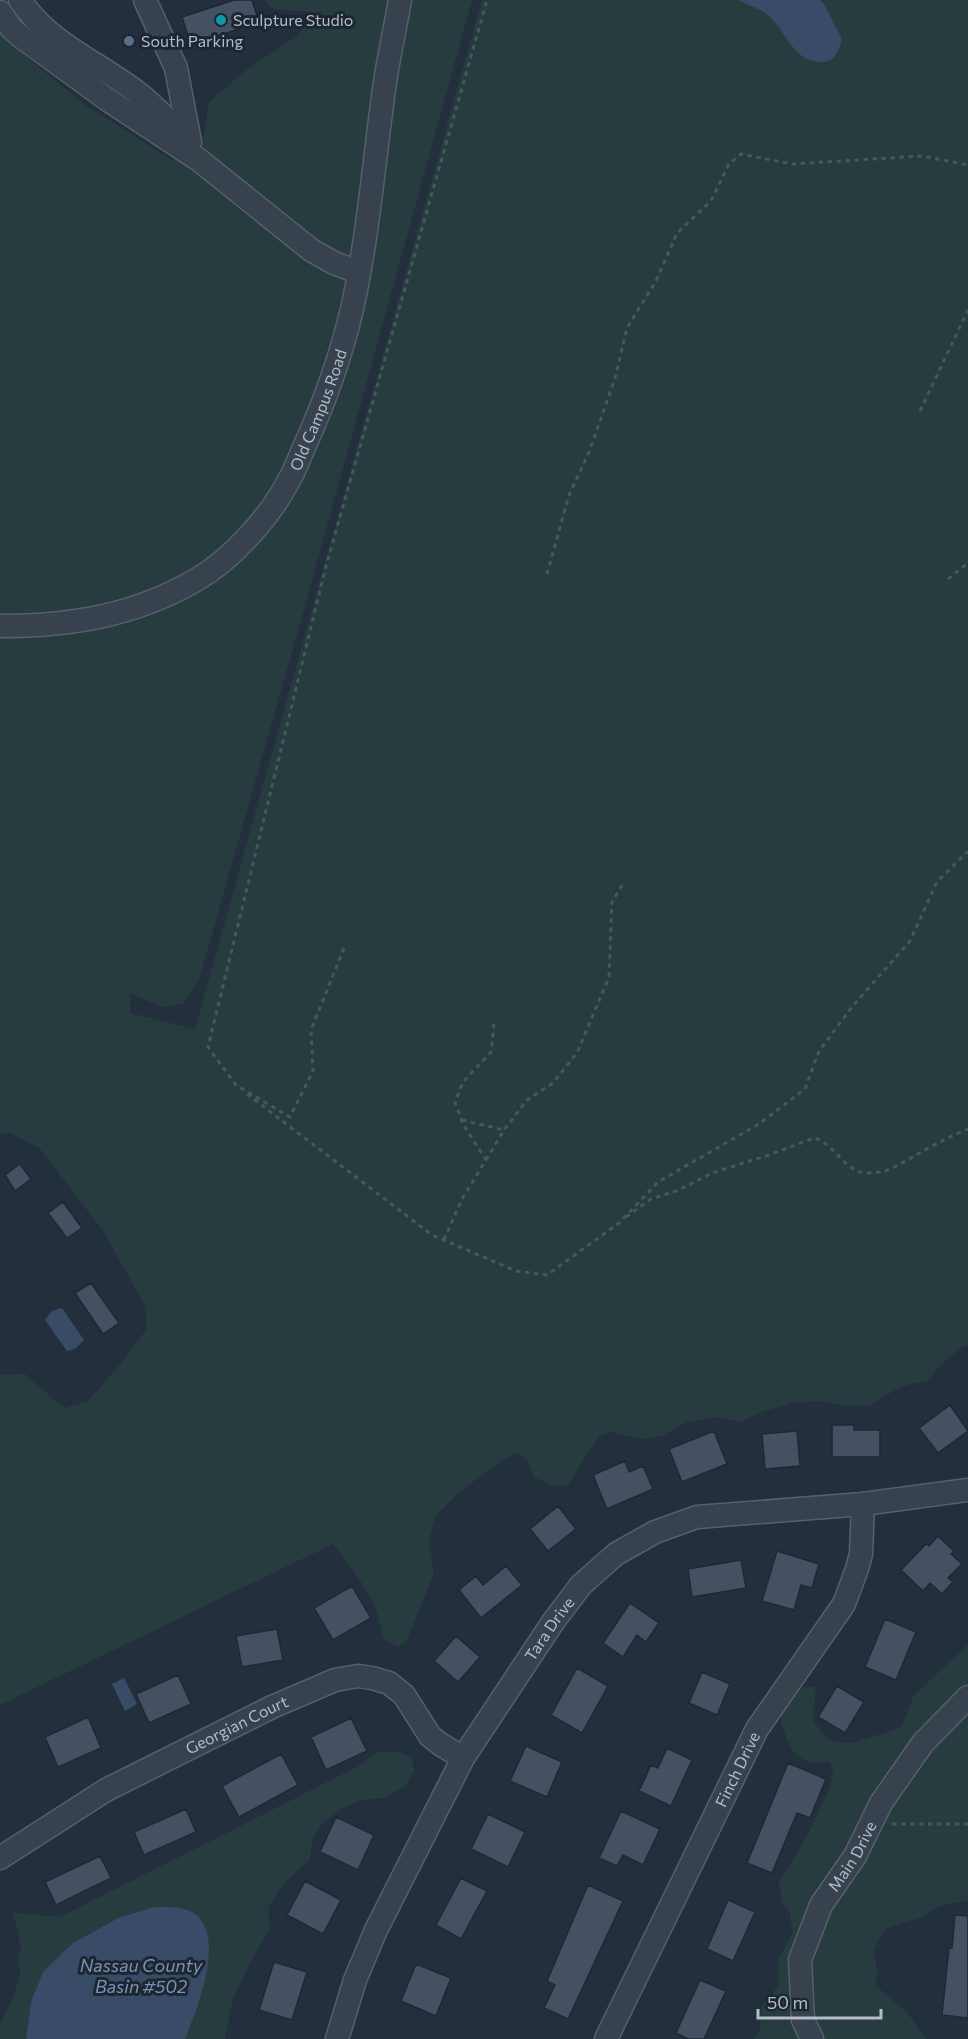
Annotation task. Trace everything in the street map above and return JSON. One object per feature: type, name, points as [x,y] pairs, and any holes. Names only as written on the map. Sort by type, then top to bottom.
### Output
[{"type":"street","points":[[20,0],[32,18],[64,45],[139,93],[194,151],[312,250],[334,263],[358,272]]},
{"type":"street","points":[[145,0],[176,68],[194,151]]},
{"type":"street","name":"Old Campus Road","points":[[0,626],[34,626],[93,620],[129,610],[164,596],[197,579],[228,556],[265,518],[288,483],[323,406],[335,372],[352,308],[384,87],[400,0]]},
{"type":"street","points":[[0,12],[20,36],[105,98],[194,151]]},
{"type":"street","name":"Tara Drive","points":[[337,2039],[355,1980],[376,1930],[463,1758],[553,1622],[581,1585],[616,1554],[655,1532],[697,1517],[863,1504],[968,1490]]},
{"type":"street","name":"Finch Drive","points":[[606,2039],[757,1729],[844,1604],[861,1554],[863,1504]]},
{"type":"street","name":"Georgian Court","points":[[0,1858],[106,1790],[272,1707],[335,1680],[358,1676],[389,1683],[404,1695],[430,1736],[463,1758]]},
{"type":"street","name":"Main Drive","points":[[812,2039],[803,2020],[800,1960],[821,1905],[855,1856],[881,1803],[923,1743],[968,1697]]},
{"type":"path","points":[[488,0],[326,566],[208,1047],[236,1085],[432,1235],[516,1271],[546,1275],[651,1199],[679,1190],[712,1173],[814,1138],[820,1139],[836,1151],[858,1172],[885,1171],[942,1140],[968,1130]]},
{"type":"path","points":[[547,574],[568,495],[590,450],[615,378],[627,328],[656,281],[677,233],[711,201],[729,164],[741,154],[792,164],[922,156],[968,165]]},
{"type":"path","points":[[920,411],[968,310]]},
{"type":"path","points":[[948,579],[968,563]]},
{"type":"path","points":[[620,1222],[658,1182],[759,1124],[805,1089],[819,1051],[852,1007],[910,941],[937,882],[968,851]]},
{"type":"path","points":[[444,1240],[462,1199],[504,1130],[527,1100],[553,1083],[578,1053],[609,977],[612,903],[624,882]]},
{"type":"path","points":[[236,1085],[290,1117],[313,1071],[311,1030],[344,948]]},
{"type":"path","points":[[486,1160],[462,1120],[455,1102],[463,1082],[491,1052],[494,1023]]},
{"type":"path","points":[[462,1120],[504,1130]]},
{"type":"path","points":[[871,1823],[968,1824]]},
{"type":"green space","points":[[265,0],[388,0],[343,291],[327,357],[306,420],[277,479],[239,530],[191,571],[130,600],[98,609],[0,616],[0,35],[84,104],[172,160],[204,135],[209,102],[246,70],[297,36],[315,13],[273,9]]},
{"type":"green space","points":[[407,0],[472,0],[199,980],[184,1003],[162,1007],[130,993],[130,1013],[195,1029],[482,0],[968,0],[968,1345],[963,1346],[942,1364],[928,1380],[900,1387],[871,1405],[845,1406],[821,1401],[793,1403],[761,1412],[741,1422],[715,1417],[687,1422],[664,1435],[642,1439],[612,1432],[599,1436],[567,1486],[551,1485],[534,1477],[527,1459],[518,1453],[507,1458],[460,1491],[436,1515],[429,1540],[434,1574],[406,1642],[398,1647],[383,1638],[376,1612],[365,1588],[333,1544],[0,1705],[0,1375],[25,1374],[64,1408],[87,1402],[146,1330],[146,1308],[104,1232],[40,1149],[9,1132],[0,1134],[0,634],[200,587],[331,410]]},
{"type":"green space","points":[[968,1645],[968,1900],[939,1906],[920,1918],[887,1928],[874,1950],[878,1974],[875,1985],[907,2012],[926,2039],[753,2039],[760,2031],[761,2007],[778,1986],[779,1959],[792,1934],[790,1913],[782,1903],[779,1881],[810,1829],[834,1774],[830,1762],[810,1762],[796,1755],[788,1741],[779,1710],[793,1692],[798,1689],[815,1687],[814,1720],[830,1741],[851,1743],[901,1728],[914,1695]]},
{"type":"green space","points":[[377,1752],[399,1752],[412,1758],[414,1771],[406,1785],[385,1798],[362,1800],[341,1809],[321,1825],[312,1840],[310,1860],[284,1883],[268,1908],[270,1929],[252,1958],[233,1999],[225,2039],[185,2039],[193,2020],[154,1907],[118,1918],[73,1943],[31,2002],[26,2039],[0,2039],[0,2024],[14,1996],[20,1971],[18,1959],[21,1947],[13,1913],[60,1917],[359,1766]]},
{"type":"water","points":[[738,0],[820,0],[842,39],[838,51],[833,58],[822,62],[805,58],[798,53],[768,15]]},
{"type":"water","points":[[62,1308],[84,1340],[75,1348],[67,1351],[45,1320],[52,1311]]},
{"type":"water","points":[[124,1678],[137,1704],[125,1711],[112,1684]]},
{"type":"water","name":"Nassau County Basin #502","points":[[154,1907],[180,1908],[190,1911],[204,1925],[208,1939],[209,1956],[202,1993],[185,2039],[26,2039],[31,2002],[43,1972],[73,1943],[118,1918]]},
{"type":"building","name":"Sculpture Studio","points":[[234,0],[252,0],[259,22],[191,45],[182,17]]},
{"type":"building","points":[[20,1164],[31,1179],[15,1191],[5,1175]]},
{"type":"building","points":[[63,1202],[82,1228],[67,1238],[48,1213]]},
{"type":"building","points":[[91,1283],[119,1323],[103,1334],[75,1293]]},
{"type":"building","points":[[950,1405],[968,1431],[938,1453],[919,1428]]},
{"type":"building","points":[[832,1425],[854,1425],[854,1430],[880,1430],[880,1457],[832,1457]]},
{"type":"building","points":[[714,1431],[727,1464],[682,1482],[669,1449]]},
{"type":"building","points":[[797,1431],[800,1466],[765,1469],[762,1434]]},
{"type":"building","points":[[625,1461],[629,1472],[643,1466],[653,1489],[607,1509],[593,1475]]},
{"type":"building","points":[[558,1506],[576,1529],[548,1551],[530,1529]]},
{"type":"building","points":[[938,1536],[954,1551],[951,1554],[962,1564],[948,1578],[953,1582],[942,1594],[930,1583],[923,1591],[901,1570],[927,1543],[929,1546]]},
{"type":"building","points":[[777,1551],[819,1564],[812,1588],[801,1585],[794,1610],[762,1601]]},
{"type":"building","points":[[741,1560],[746,1588],[692,1597],[688,1569]]},
{"type":"building","points":[[506,1566],[522,1585],[481,1618],[459,1590],[476,1576],[483,1585]]},
{"type":"building","points":[[352,1586],[371,1618],[333,1640],[314,1608]]},
{"type":"building","points":[[630,1603],[659,1623],[646,1642],[637,1635],[623,1657],[603,1643]]},
{"type":"building","points":[[885,1619],[916,1632],[896,1680],[865,1667]]},
{"type":"building","points":[[277,1629],[283,1660],[242,1667],[236,1636]]},
{"type":"building","points":[[456,1636],[480,1657],[458,1682],[434,1661]]},
{"type":"building","points":[[577,1668],[608,1686],[582,1733],[551,1715]]},
{"type":"building","points":[[702,1672],[730,1684],[717,1715],[689,1703]]},
{"type":"building","points":[[178,1675],[191,1704],[149,1723],[136,1694]]},
{"type":"building","points":[[837,1686],[864,1702],[845,1733],[818,1717]]},
{"type":"building","points":[[88,1717],[101,1748],[58,1767],[45,1737]]},
{"type":"building","points":[[351,1718],[367,1751],[326,1770],[311,1737]]},
{"type":"building","points":[[526,1746],[562,1762],[547,1797],[510,1781]]},
{"type":"building","points":[[667,1748],[692,1760],[671,1806],[639,1791],[651,1765],[658,1768]]},
{"type":"building","points":[[281,1754],[298,1785],[239,1817],[222,1786]]},
{"type":"building","points":[[788,1763],[826,1779],[810,1818],[797,1813],[772,1873],[747,1863]]},
{"type":"building","points":[[186,1809],[196,1832],[144,1855],[134,1832]]},
{"type":"building","points":[[621,1811],[660,1829],[643,1865],[623,1855],[617,1866],[599,1858]]},
{"type":"building","points":[[488,1814],[525,1832],[508,1867],[471,1849]]},
{"type":"building","points":[[336,1817],[374,1835],[358,1870],[320,1852]]},
{"type":"building","points":[[100,1856],[111,1878],[56,1905],[45,1882]]},
{"type":"building","points":[[461,1878],[487,1891],[461,1939],[436,1925]]},
{"type":"building","points":[[305,1881],[341,1900],[323,1934],[287,1915]]},
{"type":"building","points":[[588,1885],[623,1901],[568,2019],[544,2008],[555,1985],[547,1981]]},
{"type":"building","points":[[728,1900],[755,1912],[733,1961],[707,1949]]},
{"type":"building","points":[[955,1915],[968,1916],[968,2018],[942,2015]]},
{"type":"building","points":[[274,1962],[307,1972],[292,2020],[259,2010]]},
{"type":"building","points":[[416,1964],[451,1978],[436,2016],[401,2001]]},
{"type":"building","points":[[700,1980],[726,1991],[704,2039],[688,2039],[676,2033]]},
{"type":"place","name":"Sculpture Studio","points":[[221,20]]},
{"type":"place","name":"South Parking","points":[[129,41]]}]
